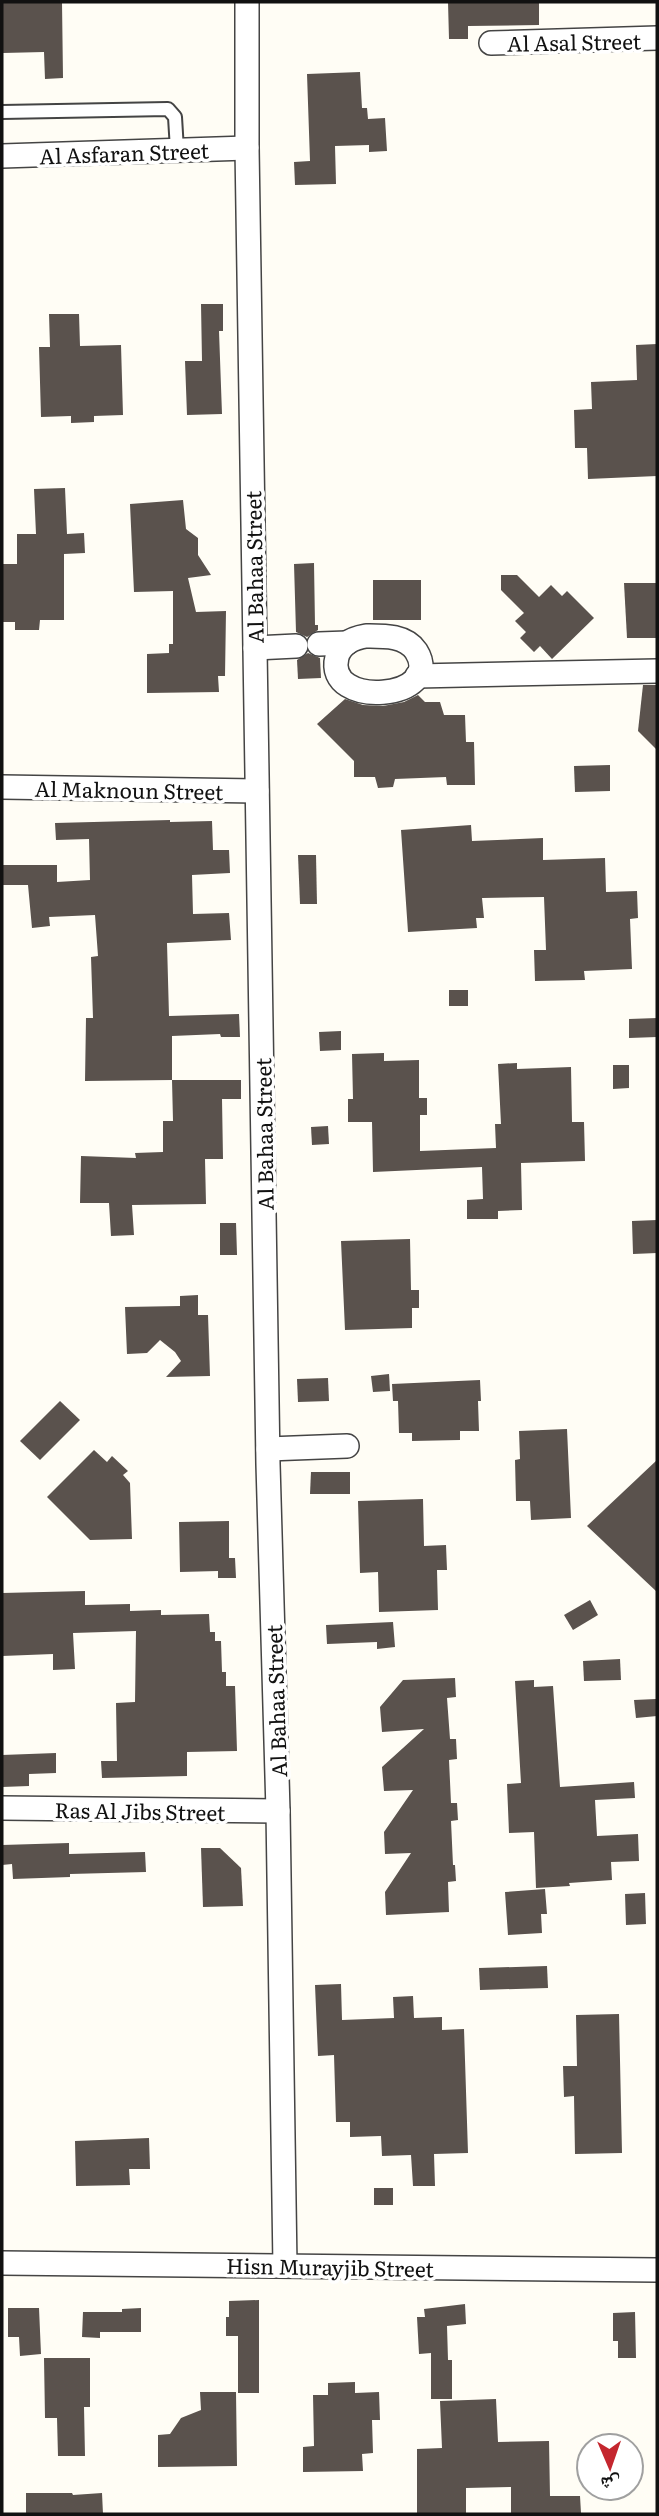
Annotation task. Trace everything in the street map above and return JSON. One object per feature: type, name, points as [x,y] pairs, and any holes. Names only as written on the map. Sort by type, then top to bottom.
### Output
[{"type":"street","name":"Al Bahaa Street","points":[[247,2],[247,148],[268,1449],[278,1811],[285,2266]]},
{"type":"street","name":"Al Asal Street","points":[[491,43],[657,38]]},
{"type":"street","name":"Al Asfaran Street","points":[[2,156],[247,148]]},
{"type":"street","points":[[255,648],[347,643],[366,636],[388,636],[405,642],[417,653],[420,669],[406,688],[397,691],[363,691],[351,688],[340,678],[336,665],[337,656],[347,643]]},
{"type":"street","points":[[417,676],[657,671]]},
{"type":"street","name":"Al Maknoun Street","points":[[2,787],[257,790]]},
{"type":"street","points":[[268,1449],[347,1446]]},
{"type":"street","name":"Ras Al Jibs Street","points":[[2,1808],[278,1811]]},
{"type":"street","name":"Hisn Murayjib Street","points":[[2,2263],[657,2270]]},
{"type":"lane","points":[[2,112],[168,109],[175,117],[177,150]]},
{"type":"building","points":[[2,2],[62,2],[63,78],[45,79],[44,52],[3,53]]},
{"type":"building","points":[[448,2],[539,2],[539,25],[468,26],[468,39],[449,39]]},
{"type":"building","points":[[360,72],[362,108],[367,108],[368,119],[385,118],[387,151],[369,152],[369,145],[335,146],[336,184],[295,185],[294,162],[310,161],[307,74]]},
{"type":"building","points":[[201,304],[223,304],[223,331],[219,331],[222,414],[187,415],[185,361],[202,361]]},
{"type":"building","points":[[49,314],[79,314],[80,346],[121,345],[123,415],[94,416],[94,422],[71,423],[71,416],[41,417],[39,347],[50,347]]},
{"type":"building","points":[[657,344],[657,476],[588,479],[587,448],[575,448],[574,410],[592,409],[591,382],[637,380],[636,345]]},
{"type":"building","points":[[65,488],[67,534],[84,533],[85,553],[64,554],[64,620],[40,620],[39,630],[15,630],[15,622],[2,622],[2,564],[17,564],[17,534],[36,534],[34,489]]},
{"type":"building","points":[[183,500],[186,529],[198,538],[198,555],[211,575],[188,578],[196,612],[226,611],[225,676],[218,676],[219,692],[147,693],[147,654],[169,653],[169,644],[173,644],[173,591],[134,592],[130,504]]},
{"type":"building","points":[[314,563],[315,625],[318,625],[318,630],[307,637],[296,632],[294,564]]},
{"type":"building","points":[[501,575],[517,575],[539,597],[551,585],[562,596],[567,591],[594,618],[552,659],[540,646],[534,652],[520,638],[526,632],[515,621],[524,613],[501,590]]},
{"type":"building","points":[[373,580],[421,580],[421,620],[373,620]]},
{"type":"building","points":[[624,583],[657,583],[657,638],[627,638]]},
{"type":"building","points":[[308,653],[320,658],[321,678],[298,679],[297,660]]},
{"type":"building","points":[[643,685],[657,685],[657,750],[638,731]]},
{"type":"building","points":[[418,695],[425,702],[440,702],[444,715],[465,715],[466,742],[474,742],[475,785],[447,785],[446,777],[395,779],[393,787],[378,788],[375,777],[354,777],[354,761],[317,724],[345,699],[363,705],[383,706],[404,702]]},
{"type":"building","points":[[610,765],[610,791],[575,792],[574,766]]},
{"type":"building","points":[[212,821],[213,850],[229,850],[230,873],[192,875],[193,914],[229,913],[231,940],[167,943],[169,1016],[239,1014],[240,1037],[221,1037],[220,1034],[172,1036],[172,1080],[85,1081],[86,1018],[93,1018],[91,957],[98,956],[95,915],[49,917],[50,926],[32,928],[28,885],[2,885],[2,865],[57,865],[57,882],[90,880],[89,839],[56,840],[55,823]]},
{"type":"building","points":[[471,825],[472,841],[543,838],[543,860],[605,858],[606,892],[637,891],[638,918],[630,919],[632,969],[584,971],[585,980],[535,981],[534,950],[546,950],[544,897],[482,898],[484,918],[476,918],[477,928],[408,932],[401,830]]},
{"type":"building","points":[[298,855],[316,855],[317,904],[300,904]]},
{"type":"building","points":[[449,990],[468,990],[468,1006],[449,1006]]},
{"type":"building","points":[[657,1018],[657,1037],[629,1038],[629,1019]]},
{"type":"building","points":[[341,1031],[341,1050],[320,1051],[319,1032]]},
{"type":"building","points":[[384,1053],[384,1061],[419,1060],[419,1098],[427,1098],[427,1115],[420,1115],[420,1151],[496,1148],[495,1124],[501,1124],[498,1064],[517,1063],[517,1069],[571,1067],[572,1122],[584,1122],[585,1161],[521,1163],[522,1210],[498,1211],[498,1219],[467,1219],[467,1200],[483,1199],[482,1167],[373,1172],[372,1122],[348,1122],[348,1099],[353,1099],[352,1054]]},
{"type":"building","points":[[613,1065],[629,1065],[629,1088],[613,1089]]},
{"type":"building","points":[[172,1080],[241,1080],[241,1099],[222,1099],[223,1159],[205,1159],[206,1204],[132,1205],[134,1235],[111,1236],[109,1203],[80,1203],[81,1156],[136,1158],[135,1153],[163,1152],[163,1121],[173,1121]]},
{"type":"building","points":[[328,1126],[329,1144],[312,1145],[311,1127]]},
{"type":"building","points":[[657,1220],[657,1253],[633,1254],[632,1221]]},
{"type":"building","points":[[220,1223],[236,1223],[237,1255],[220,1255]]},
{"type":"building","points":[[410,1239],[411,1290],[419,1290],[419,1308],[412,1308],[412,1328],[345,1330],[341,1241]]},
{"type":"building","points":[[198,1295],[198,1315],[208,1315],[210,1376],[166,1377],[181,1361],[175,1352],[160,1340],[147,1353],[127,1354],[125,1307],[180,1306],[180,1296]]},
{"type":"building","points":[[389,1374],[390,1391],[373,1392],[371,1376]]},
{"type":"building","points":[[328,1378],[329,1401],[298,1402],[297,1379]]},
{"type":"building","points":[[480,1380],[479,1431],[460,1431],[460,1440],[412,1441],[412,1433],[399,1433],[398,1401],[393,1401],[392,1384]]},
{"type":"building","points":[[60,1401],[80,1420],[40,1460],[20,1441]]},
{"type":"building","points":[[567,1429],[571,1518],[531,1520],[530,1501],[516,1501],[515,1460],[520,1459],[519,1431]]},
{"type":"building","points":[[94,1450],[107,1462],[112,1456],[128,1471],[123,1475],[130,1483],[132,1539],[90,1540],[47,1497]]},
{"type":"building","points":[[657,1460],[657,1592],[587,1526]]},
{"type":"building","points":[[311,1472],[350,1472],[350,1494],[310,1494]]},
{"type":"building","points":[[423,1499],[424,1546],[446,1545],[447,1570],[437,1570],[438,1610],[379,1612],[378,1572],[360,1573],[358,1501]]},
{"type":"building","points":[[229,1521],[229,1558],[235,1558],[236,1578],[218,1578],[218,1571],[180,1572],[179,1522]]},
{"type":"building","points":[[85,1591],[85,1605],[130,1604],[130,1611],[161,1610],[161,1615],[209,1614],[210,1632],[215,1632],[215,1641],[221,1641],[222,1672],[226,1672],[226,1686],[235,1686],[237,1751],[187,1752],[187,1776],[102,1778],[101,1761],[117,1761],[116,1703],[135,1702],[136,1631],[73,1633],[75,1669],[53,1670],[53,1654],[2,1656],[2,1593]]},
{"type":"building","points":[[590,1600],[598,1615],[573,1630],[564,1615]]},
{"type":"building","points":[[393,1622],[395,1647],[377,1649],[377,1642],[327,1644],[326,1625]]},
{"type":"building","points":[[620,1659],[621,1680],[584,1681],[583,1661]]},
{"type":"building","points":[[455,1678],[456,1697],[447,1698],[450,1739],[456,1739],[457,1759],[449,1760],[451,1803],[457,1803],[458,1820],[451,1821],[456,1881],[448,1882],[449,1912],[386,1915],[385,1892],[411,1853],[385,1854],[384,1832],[413,1790],[384,1791],[382,1767],[424,1729],[382,1732],[380,1707],[403,1680]]},
{"type":"building","points":[[534,1680],[534,1687],[553,1686],[560,1787],[634,1782],[635,1798],[595,1800],[597,1836],[638,1834],[639,1861],[611,1862],[612,1880],[536,1888],[534,1832],[509,1833],[507,1784],[521,1783],[515,1681]]},
{"type":"building","points":[[656,1699],[657,1716],[636,1718],[634,1700]]},
{"type":"building","points":[[56,1753],[56,1773],[29,1774],[29,1786],[2,1787],[2,1755]]},
{"type":"building","points":[[69,1843],[69,1854],[145,1852],[146,1872],[13,1879],[12,1864],[2,1865],[2,1845]]},
{"type":"building","points":[[201,1848],[220,1848],[241,1868],[243,1906],[203,1907]]},
{"type":"building","points":[[545,1889],[547,1914],[541,1914],[542,1933],[508,1935],[505,1892]]},
{"type":"building","points":[[645,1893],[646,1924],[626,1925],[625,1894]]},
{"type":"building","points":[[547,1966],[548,1988],[480,1990],[479,1968]]},
{"type":"building","points":[[341,1984],[342,2020],[394,2018],[393,1997],[413,1996],[414,2018],[442,2017],[442,2030],[464,2029],[468,2153],[434,2154],[435,2186],[413,2186],[411,2155],[382,2156],[381,2136],[350,2137],[350,2122],[336,2122],[334,2055],[318,2056],[315,1985]]},
{"type":"building","points":[[619,2014],[622,2153],[575,2154],[574,2096],[564,2097],[563,2066],[577,2066],[576,2015]]},
{"type":"building","points":[[149,2138],[150,2169],[129,2169],[130,2185],[76,2186],[75,2141]]},
{"type":"building","points":[[374,2188],[393,2188],[393,2205],[374,2205]]},
{"type":"building","points":[[259,2300],[259,2393],[238,2393],[238,2336],[226,2336],[229,2301]]},
{"type":"building","points":[[465,2304],[466,2324],[447,2326],[448,2360],[452,2360],[452,2399],[431,2399],[431,2353],[419,2354],[417,2317],[425,2317],[424,2309]]},
{"type":"building","points":[[8,2308],[39,2308],[41,2354],[20,2356],[19,2337],[8,2337]]},
{"type":"building","points":[[141,2308],[141,2332],[100,2332],[100,2338],[82,2337],[83,2312],[122,2312],[122,2309]]},
{"type":"building","points":[[635,2312],[636,2358],[618,2358],[618,2341],[613,2341],[613,2313]]},
{"type":"building","points":[[44,2358],[90,2358],[90,2407],[84,2407],[85,2456],[58,2456],[57,2418],[45,2418]]},
{"type":"building","points":[[355,2382],[355,2393],[379,2392],[380,2420],[372,2420],[373,2453],[362,2454],[363,2471],[303,2472],[303,2447],[314,2446],[313,2395],[328,2395],[328,2383]]},
{"type":"building","points":[[200,2392],[236,2392],[237,2466],[158,2467],[158,2435],[170,2434],[181,2418],[201,2410]]},
{"type":"building","points":[[496,2399],[498,2442],[549,2441],[550,2496],[575,2496],[575,2502],[580,2502],[581,2513],[511,2514],[511,2487],[466,2488],[466,2514],[417,2514],[417,2449],[442,2448],[440,2401]]},
{"type":"building","points":[[26,2493],[102,2493],[103,2514],[26,2514]]}]
